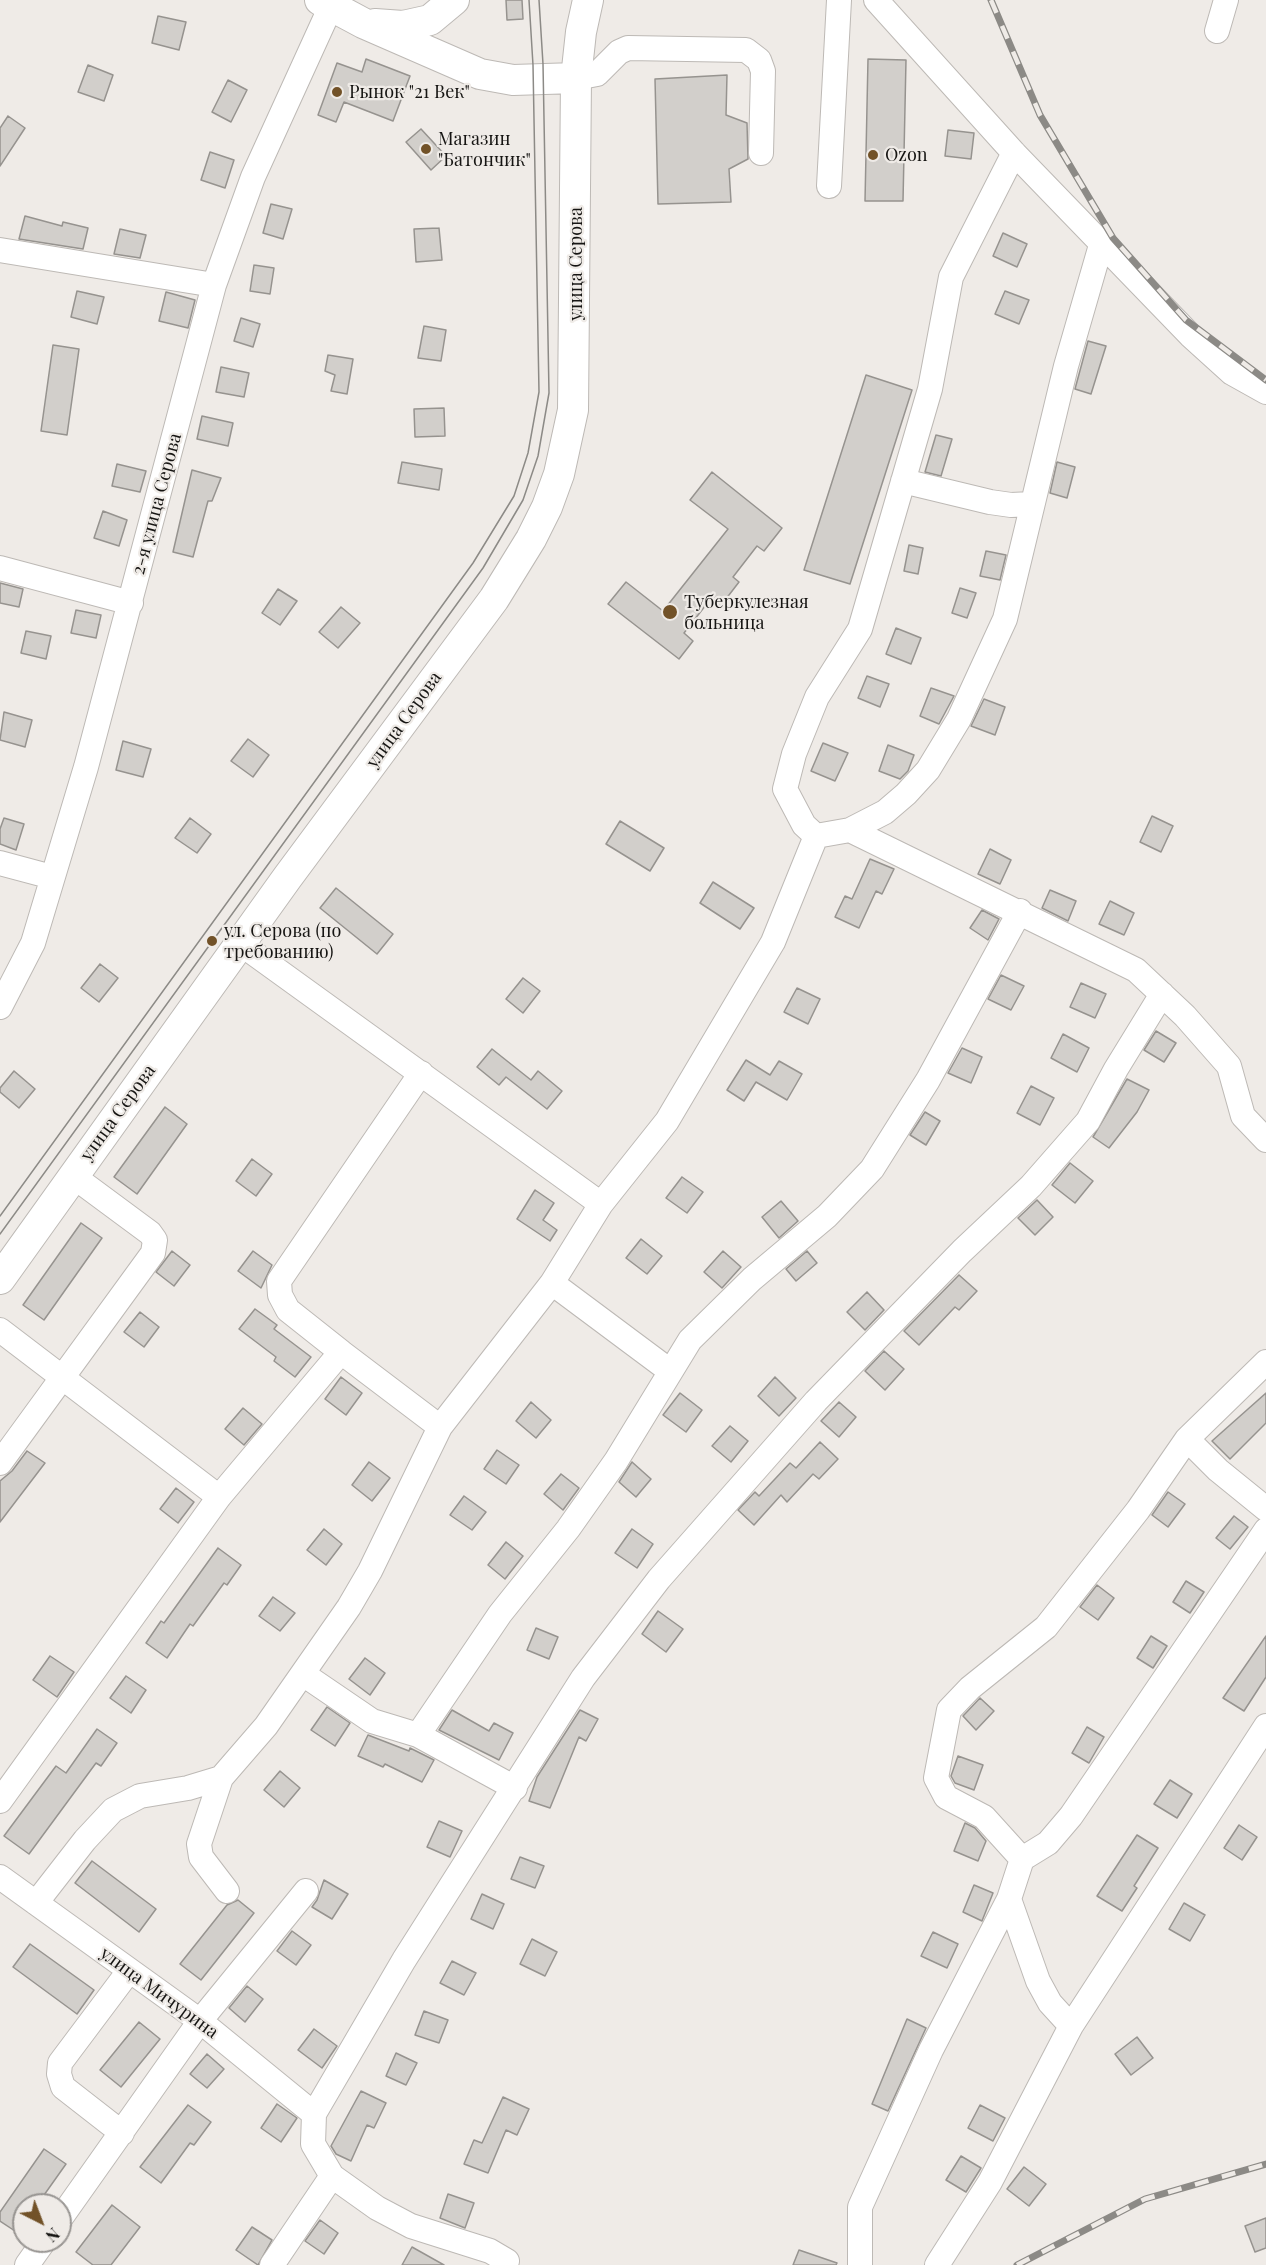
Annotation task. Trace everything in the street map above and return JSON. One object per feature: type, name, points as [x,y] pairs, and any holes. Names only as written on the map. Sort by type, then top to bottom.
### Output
[{"type":"main road","points":[[346,10],[414,24],[430,20],[454,0]]},
{"type":"main road","name":"улица Серова","points":[[0,1279],[241,944],[494,599],[531,539],[551,496],[559,474],[573,410],[576,78],[581,32],[588,0]]},
{"type":"main road","points":[[346,10],[480,74],[513,80],[576,78]]},
{"type":"street","points":[[829,186],[839,0]]},
{"type":"street","points":[[876,0],[1014,153],[1101,245],[1232,373],[1266,392]]},
{"type":"street","points":[[1217,31],[1226,0]]},
{"type":"street","name":"2-я улица Серова","points":[[0,1007],[33,943],[86,767],[214,285],[254,177],[346,10]]},
{"type":"street","points":[[576,78],[597,75],[620,51],[628,48],[746,50],[759,60],[763,71],[761,153]]},
{"type":"street","points":[[816,836],[804,825],[785,789],[790,768],[799,737],[818,697],[860,628],[930,388],[951,277],[1014,153]]},
{"type":"street","points":[[816,836],[850,830],[885,812],[928,770],[959,719],[1005,619],[1066,366],[1101,245]]},
{"type":"street","points":[[0,250],[214,285]]},
{"type":"street","points":[[903,481],[1011,506],[1032,504]]},
{"type":"street","points":[[0,568],[131,603]]},
{"type":"street","points":[[850,830],[1020,911],[1136,970],[1162,994],[1229,1066],[1243,1116],[1266,1140]]},
{"type":"street","points":[[227,1891],[201,1857],[199,1844],[221,1778],[266,1726],[349,1607],[370,1571],[440,1427],[552,1283],[601,1204],[668,1121],[773,942],[816,836]]},
{"type":"street","points":[[0,863],[52,877]]},
{"type":"street","points":[[418,1735],[500,1614],[568,1529],[616,1461],[690,1340],[752,1279],[827,1216],[872,1169],[928,1080],[1020,911]]},
{"type":"street","points":[[241,944],[601,1204]]},
{"type":"street","points":[[505,2265],[507,2261],[490,2251],[411,2226],[377,2208],[332,2176],[313,2145],[314,2114],[404,1960],[583,1678],[659,1579],[816,1401],[962,1251],[1031,1186],[1089,1121],[1116,1069],[1162,994]]},
{"type":"street","points":[[421,1073],[279,1281],[280,1295],[288,1310],[440,1427]]},
{"type":"street","points":[[0,1463],[153,1254],[155,1240],[150,1233],[73,1176]]},
{"type":"street","points":[[552,1283],[670,1371]]},
{"type":"street","points":[[0,1330],[219,1497]]},
{"type":"street","points":[[0,1801],[219,1497],[341,1352]]},
{"type":"street","points":[[1022,1859],[984,1818],[946,1797],[936,1778],[949,1710],[970,1688],[1046,1628],[1138,1510],[1187,1439],[1266,1362]]},
{"type":"street","points":[[1187,1439],[1218,1470],[1266,1509]]},
{"type":"street","points":[[860,2265],[860,2207],[931,2050],[1009,1899],[1022,1859],[1048,1843],[1071,1816],[1266,1530]]},
{"type":"street","points":[[303,1674],[372,1721],[418,1735],[514,1788]]},
{"type":"street","points":[[937,2265],[990,2182],[1071,2025],[1266,1726]]},
{"type":"street","points":[[36,1903],[85,1840],[113,1810],[140,1796],[188,1788],[221,1778]]},
{"type":"street","name":"улица Мичурина","points":[[0,1876],[200,2021],[314,2114]]},
{"type":"street","points":[[72,2202],[200,2021],[306,1891]]},
{"type":"street","points":[[1009,1899],[1038,1981],[1050,2003],[1071,2025]]},
{"type":"street","points":[[122,2133],[63,2087],[59,2074],[60,2063],[129,1971]]},
{"type":"street","points":[[272,2265],[332,2176]]},
{"type":"building","points":[[506,0],[522,0],[523,19],[507,20]]},
{"type":"building","points":[[158,16],[186,22],[179,50],[152,43]]},
{"type":"building","points":[[366,59],[410,76],[393,121],[344,102],[336,122],[318,115],[337,63],[362,72]]},
{"type":"building","points":[[868,59],[906,60],[903,201],[865,201]]},
{"type":"building","points":[[88,65],[113,75],[104,101],[78,92]]},
{"type":"building","points":[[727,75],[726,115],[747,123],[748,159],[729,169],[731,202],[658,204],[655,79]]},
{"type":"building","points":[[228,80],[247,90],[231,122],[212,112]]},
{"type":"building","points":[[8,116],[25,128],[0,166],[0,128]]},
{"type":"building","name":"Магазин \"Батончик\"","points":[[421,129],[446,156],[431,170],[406,142]]},
{"type":"building","points":[[948,130],[974,133],[971,159],[945,156]]},
{"type":"building","points":[[210,152],[234,160],[225,188],[201,180]]},
{"type":"building","points":[[271,204],[292,209],[283,239],[263,233]]},
{"type":"building","points":[[25,216],[62,226],[63,222],[88,228],[83,249],[19,239]]},
{"type":"building","points":[[439,228],[442,260],[416,262],[414,229]]},
{"type":"building","points":[[120,229],[146,235],[140,258],[114,254]]},
{"type":"building","points":[[1003,233],[1027,244],[1017,267],[993,256]]},
{"type":"building","points":[[254,265],[274,268],[270,294],[250,291]]},
{"type":"building","points":[[77,291],[104,297],[97,324],[71,317]]},
{"type":"building","points":[[1005,291],[1029,300],[1019,324],[995,314]]},
{"type":"building","points":[[166,292],[195,300],[188,328],[159,321]]},
{"type":"building","points":[[241,318],[260,324],[253,347],[234,341]]},
{"type":"building","points":[[424,326],[446,330],[441,361],[418,358]]},
{"type":"building","points":[[1088,341],[1106,346],[1091,394],[1075,389]]},
{"type":"building","points":[[53,345],[79,349],[67,435],[41,431]]},
{"type":"building","points":[[328,355],[353,359],[347,394],[331,391],[335,375],[325,371]]},
{"type":"building","points":[[221,367],[249,373],[244,397],[216,392]]},
{"type":"building","points":[[866,375],[912,390],[850,584],[804,570]]},
{"type":"building","points":[[444,408],[445,436],[415,437],[414,409]]},
{"type":"building","points":[[202,416],[233,423],[228,446],[197,439]]},
{"type":"building","points":[[936,435],[952,439],[941,476],[925,472]]},
{"type":"building","points":[[402,462],[442,469],[439,490],[398,483]]},
{"type":"building","points":[[1057,462],[1075,467],[1067,498],[1050,493]]},
{"type":"building","points":[[117,464],[146,471],[140,492],[112,486]]},
{"type":"building","points":[[192,470],[221,478],[212,501],[208,501],[193,557],[173,552]]},
{"type":"building","points":[[712,472],[782,528],[764,551],[757,546],[733,577],[739,582],[719,608],[709,601],[684,633],[693,641],[679,659],[608,604],[626,582],[663,611],[728,529],[690,500]]},
{"type":"building","points":[[103,511],[127,520],[119,546],[94,538]]},
{"type":"building","points":[[909,545],[923,548],[918,574],[904,571]]},
{"type":"building","points":[[986,551],[1006,555],[1000,580],[980,576]]},
{"type":"building","points":[[0,583],[23,589],[19,607],[0,603]]},
{"type":"building","points":[[960,588],[976,593],[967,618],[952,613]]},
{"type":"building","points":[[278,589],[297,601],[280,625],[262,613]]},
{"type":"building","points":[[341,607],[360,623],[338,648],[319,632]]},
{"type":"building","points":[[76,610],[101,615],[96,638],[71,633]]},
{"type":"building","points":[[896,628],[921,638],[911,664],[886,654]]},
{"type":"building","points":[[26,631],[51,636],[46,659],[21,653]]},
{"type":"building","points":[[867,676],[889,684],[880,707],[858,698]]},
{"type":"building","points":[[931,688],[954,696],[939,724],[920,716]]},
{"type":"building","points":[[984,699],[1005,707],[995,735],[971,726]]},
{"type":"building","points":[[4,712],[32,720],[25,747],[0,740]]},
{"type":"building","points":[[248,739],[269,755],[253,777],[231,761]]},
{"type":"building","points":[[123,741],[151,749],[143,777],[116,770]]},
{"type":"building","points":[[823,743],[848,753],[835,781],[811,771]]},
{"type":"building","points":[[888,745],[914,755],[908,771],[900,779],[879,771]]},
{"type":"building","points":[[1152,816],[1173,826],[1161,852],[1140,842]]},
{"type":"building","points":[[4,818],[24,824],[16,850],[0,844],[0,829]]},
{"type":"building","points":[[190,818],[211,834],[197,853],[175,838]]},
{"type":"building","points":[[620,821],[664,848],[650,871],[606,844]]},
{"type":"building","points":[[990,849],[1011,860],[1000,884],[978,874]]},
{"type":"building","points":[[870,859],[894,869],[882,894],[876,891],[859,928],[835,917],[845,896],[852,899]]},
{"type":"building","points":[[713,882],[754,908],[740,929],[700,903]]},
{"type":"building","points":[[336,888],[393,934],[377,954],[320,908]]},
{"type":"building","points":[[1050,890],[1076,901],[1068,921],[1042,908]]},
{"type":"building","points":[[1110,901],[1134,913],[1124,935],[1099,924]]},
{"type":"building","points":[[982,910],[999,919],[988,940],[970,928]]},
{"type":"building","points":[[100,964],[118,978],[99,1002],[81,988]]},
{"type":"building","points":[[1001,975],[1024,986],[1011,1010],[988,999]]},
{"type":"building","points":[[523,978],[540,991],[523,1013],[506,999]]},
{"type":"building","points":[[1081,983],[1106,994],[1095,1018],[1070,1007]]},
{"type":"building","points":[[797,988],[820,999],[808,1024],[784,1012]]},
{"type":"building","points":[[1156,1031],[1176,1043],[1164,1062],[1144,1050]]},
{"type":"building","points":[[1063,1034],[1089,1048],[1077,1072],[1051,1058]]},
{"type":"building","points":[[962,1048],[982,1057],[971,1083],[948,1073]]},
{"type":"building","points":[[492,1049],[531,1080],[538,1071],[562,1091],[547,1109],[506,1077],[499,1085],[477,1067]]},
{"type":"building","points":[[746,1060],[770,1075],[779,1061],[802,1074],[787,1100],[756,1082],[744,1101],[727,1090]]},
{"type":"building","points":[[14,1071],[35,1089],[19,1108],[0,1092],[0,1088]]},
{"type":"building","points":[[1127,1079],[1149,1090],[1137,1112],[1109,1148],[1093,1137]]},
{"type":"building","points":[[1031,1086],[1054,1098],[1040,1125],[1017,1113]]},
{"type":"building","points":[[165,1107],[187,1124],[137,1194],[114,1177]]},
{"type":"building","points":[[925,1112],[940,1121],[926,1145],[910,1135]]},
{"type":"building","points":[[252,1159],[272,1174],[256,1196],[236,1181]]},
{"type":"building","points":[[1070,1163],[1093,1181],[1075,1203],[1052,1185]]},
{"type":"building","points":[[682,1177],[703,1192],[687,1213],[666,1198]]},
{"type":"building","points":[[535,1190],[554,1203],[543,1220],[557,1230],[550,1241],[517,1219]]},
{"type":"building","points":[[1037,1200],[1053,1217],[1035,1235],[1018,1218]]},
{"type":"building","points":[[781,1201],[798,1221],[779,1238],[762,1217]]},
{"type":"building","points":[[81,1223],[102,1238],[44,1320],[23,1305]]},
{"type":"building","points":[[641,1239],[662,1256],[647,1274],[626,1258]]},
{"type":"building","points":[[172,1251],[190,1265],[174,1286],[156,1272]]},
{"type":"building","points":[[253,1251],[272,1265],[261,1288],[238,1271]]},
{"type":"building","points":[[723,1251],[741,1267],[722,1288],[704,1272]]},
{"type":"building","points":[[807,1251],[817,1263],[796,1281],[786,1269]]},
{"type":"building","points":[[959,1275],[977,1291],[959,1310],[955,1307],[919,1345],[904,1331]]},
{"type":"building","points":[[867,1292],[884,1310],[865,1330],[847,1312]]},
{"type":"building","points":[[255,1309],[277,1325],[274,1329],[311,1357],[295,1377],[274,1361],[276,1357],[239,1329]]},
{"type":"building","points":[[140,1312],[159,1327],[144,1347],[124,1332]]},
{"type":"building","points":[[884,1351],[904,1369],[885,1390],[865,1371]]},
{"type":"building","points":[[341,1377],[362,1393],[346,1415],[325,1399]]},
{"type":"building","points":[[775,1377],[796,1398],[779,1416],[758,1396]]},
{"type":"building","points":[[680,1393],[702,1410],[686,1432],[663,1415]]},
{"type":"building","points":[[1266,1393],[1266,1423],[1230,1459],[1212,1441]]},
{"type":"building","points":[[531,1402],[551,1420],[536,1438],[516,1421]]},
{"type":"building","points":[[839,1402],[856,1417],[839,1437],[821,1421]]},
{"type":"building","points":[[243,1408],[262,1424],[244,1445],[225,1429]]},
{"type":"building","points":[[730,1426],[748,1441],[731,1462],[712,1446]]},
{"type":"building","points":[[820,1442],[838,1459],[819,1479],[813,1474],[787,1502],[781,1495],[754,1525],[738,1510],[755,1492],[759,1496],[790,1463],[796,1468]]},
{"type":"building","points":[[497,1450],[519,1465],[506,1484],[484,1469]]},
{"type":"building","points":[[27,1451],[45,1463],[0,1522],[0,1481],[12,1471]]},
{"type":"building","points":[[369,1462],[390,1478],[372,1501],[352,1485]]},
{"type":"building","points":[[632,1462],[651,1479],[636,1497],[619,1482]]},
{"type":"building","points":[[561,1474],[579,1488],[563,1510],[544,1494]]},
{"type":"building","points":[[176,1488],[194,1502],[178,1523],[160,1509]]},
{"type":"building","points":[[1168,1492],[1185,1504],[1168,1527],[1152,1515]]},
{"type":"building","points":[[464,1496],[486,1512],[472,1530],[450,1515]]},
{"type":"building","points":[[1234,1516],[1248,1527],[1230,1549],[1216,1538]]},
{"type":"building","points":[[324,1529],[342,1544],[326,1565],[307,1550]]},
{"type":"building","points":[[632,1529],[653,1544],[637,1568],[615,1553]]},
{"type":"building","points":[[506,1542],[523,1556],[505,1579],[488,1565]]},
{"type":"building","points":[[218,1548],[241,1565],[227,1585],[224,1583],[193,1626],[190,1624],[167,1658],[146,1643],[161,1621],[164,1623]]},
{"type":"building","points":[[1186,1581],[1204,1592],[1190,1613],[1173,1602]]},
{"type":"building","points":[[1097,1585],[1114,1598],[1098,1620],[1080,1607]]},
{"type":"building","points":[[273,1597],[295,1613],[280,1631],[259,1616]]},
{"type":"building","points":[[658,1611],[683,1629],[666,1652],[642,1634]]},
{"type":"building","points":[[536,1628],[558,1637],[549,1659],[527,1650]]},
{"type":"building","points":[[1151,1636],[1167,1646],[1153,1668],[1137,1658]]},
{"type":"building","points":[[1266,1636],[1266,1677],[1244,1711],[1223,1698]]},
{"type":"building","points":[[50,1656],[74,1672],[57,1697],[33,1680]]},
{"type":"building","points":[[365,1658],[385,1673],[370,1695],[349,1679]]},
{"type":"building","points":[[126,1676],[146,1690],[131,1713],[110,1698]]},
{"type":"building","points":[[980,1698],[994,1711],[976,1730],[963,1716]]},
{"type":"building","points":[[327,1707],[350,1723],[335,1746],[311,1730]]},
{"type":"building","points":[[452,1710],[489,1731],[494,1723],[513,1733],[499,1760],[439,1730]]},
{"type":"building","points":[[580,1710],[598,1719],[586,1741],[579,1737],[550,1808],[529,1801],[537,1777]]},
{"type":"building","points":[[1087,1727],[1104,1737],[1089,1763],[1072,1753]]},
{"type":"building","points":[[97,1729],[117,1743],[101,1766],[96,1763],[29,1854],[4,1836],[56,1766],[66,1773]]},
{"type":"building","points":[[368,1735],[409,1751],[410,1748],[434,1760],[422,1782],[385,1764],[383,1767],[358,1756]]},
{"type":"building","points":[[958,1756],[983,1765],[974,1790],[955,1783],[951,1776]]},
{"type":"building","points":[[280,1771],[300,1788],[284,1807],[264,1790]]},
{"type":"building","points":[[1170,1780],[1192,1794],[1177,1818],[1154,1804]]},
{"type":"building","points":[[439,1821],[462,1831],[450,1857],[427,1847]]},
{"type":"building","points":[[965,1823],[975,1828],[986,1841],[978,1861],[954,1851]]},
{"type":"building","points":[[1239,1825],[1257,1837],[1242,1860],[1224,1848]]},
{"type":"building","points":[[1137,1835],[1158,1848],[1134,1886],[1137,1888],[1122,1911],[1097,1896]]},
{"type":"building","points":[[520,1857],[544,1866],[535,1888],[511,1879]]},
{"type":"building","points":[[92,1861],[156,1909],[139,1932],[75,1883]]},
{"type":"building","points":[[324,1880],[348,1894],[332,1919],[312,1907]]},
{"type":"building","points":[[974,1885],[993,1893],[982,1921],[963,1912]]},
{"type":"building","points":[[482,1894],[504,1904],[493,1929],[471,1919]]},
{"type":"building","points":[[238,1900],[254,1913],[201,1980],[180,1964],[227,1905]]},
{"type":"building","points":[[1184,1903],[1205,1915],[1190,1941],[1169,1929]]},
{"type":"building","points":[[292,1931],[311,1945],[296,1965],[277,1951]]},
{"type":"building","points":[[933,1932],[958,1944],[947,1968],[921,1956]]},
{"type":"building","points":[[532,1939],[557,1952],[545,1976],[520,1964]]},
{"type":"building","points":[[30,1944],[94,1990],[77,2014],[13,1967]]},
{"type":"building","points":[[452,1961],[476,1973],[464,1995],[440,1983]]},
{"type":"building","points":[[247,1986],[263,1999],[245,2022],[229,2008]]},
{"type":"building","points":[[424,2011],[448,2020],[439,2043],[415,2035]]},
{"type":"building","points":[[907,2019],[926,2028],[888,2111],[872,2104]]},
{"type":"building","points":[[139,2022],[160,2039],[121,2087],[100,2070]]},
{"type":"building","points":[[314,2029],[337,2046],[322,2068],[298,2050]]},
{"type":"building","points":[[1137,2037],[1153,2058],[1131,2075],[1115,2054]]},
{"type":"building","points":[[396,2053],[417,2063],[406,2085],[386,2076]]},
{"type":"building","points":[[207,2054],[224,2069],[207,2088],[190,2074]]},
{"type":"building","points":[[361,2091],[386,2103],[374,2128],[367,2125],[351,2161],[336,2154],[331,2146]]},
{"type":"building","points":[[503,2097],[529,2109],[517,2135],[506,2130],[488,2173],[464,2164],[474,2140],[482,2143]]},
{"type":"building","points":[[277,2104],[297,2118],[281,2142],[261,2128]]},
{"type":"building","points":[[188,2105],[211,2122],[194,2145],[190,2143],[161,2183],[140,2167]]},
{"type":"building","points":[[980,2105],[1005,2118],[993,2141],[968,2128]]},
{"type":"building","points":[[44,2149],[66,2164],[45,2193],[13,2193]]},
{"type":"building","points":[[961,2156],[981,2168],[966,2192],[946,2180]]},
{"type":"building","points":[[1024,2167],[1046,2184],[1029,2206],[1007,2189]]},
{"type":"building","points":[[448,2194],[474,2203],[465,2228],[440,2218]]},
{"type":"building","points":[[12,2195],[12,2229],[0,2221],[0,2212]]},
{"type":"building","points":[[112,2205],[140,2227],[111,2265],[93,2265],[76,2252]]},
{"type":"building","points":[[1266,2218],[1266,2248],[1255,2252],[1245,2226]]},
{"type":"building","points":[[320,2220],[338,2233],[324,2254],[305,2241]]},
{"type":"building","points":[[252,2227],[272,2240],[258,2265],[236,2250]]},
{"type":"building","points":[[412,2247],[444,2265],[402,2265]]},
{"type":"building","points":[[799,2250],[837,2263],[836,2265],[793,2265]]},
{"type":"tram line","points":[[0,1216],[473,563],[514,496],[528,453],[539,392],[533,65],[529,0]]},
{"type":"tram line","points":[[0,1234],[483,568],[523,500],[538,456],[549,393],[543,64],[539,0]]},
{"type":"railway","points":[[991,0],[1040,115],[1113,238],[1186,320],[1266,380]]},
{"type":"railway","points":[[1017,2265],[1145,2199],[1266,2164]]},
{"type":"place","name":"Рынок \"21 Век\"","points":[[337,92]]},
{"type":"place","name":"Магазин \"Батончик\"","points":[[426,149]]},
{"type":"place","name":"Ozon","points":[[873,155]]},
{"type":"place","name":"Туберкулезная больница","points":[[670,612]]},
{"type":"place","name":"ул. Серова (по требованию)","points":[[212,941]]}]
